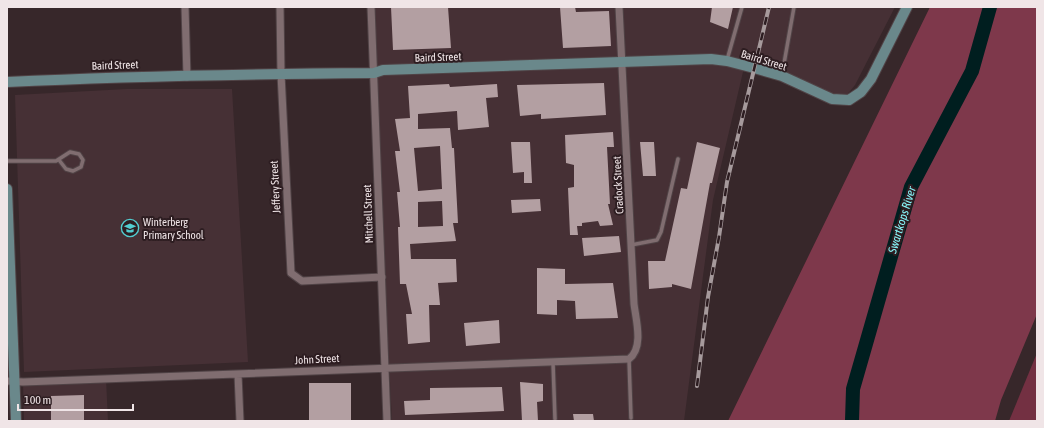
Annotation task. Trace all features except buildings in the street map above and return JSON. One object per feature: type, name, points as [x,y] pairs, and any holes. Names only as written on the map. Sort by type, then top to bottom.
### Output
[{"type":"street","points":[[185,7],[187,77]]},
{"type":"street","name":"Jeffery Street","points":[[280,7],[281,74],[291,273],[302,281],[382,277]]},
{"type":"street","name":"Mitchell Street","points":[[371,7],[387,421]]},
{"type":"street","name":"Cradock Street","points":[[619,7],[637,345],[633,356],[629,359]]},
{"type":"street","name":"Baird Street","points":[[7,82],[125,76],[187,77],[374,73],[383,70],[622,63],[698,59],[727,61],[782,76],[836,100],[849,100],[861,92],[871,79],[907,7]]},
{"type":"street","points":[[7,189],[11,381],[16,421]]},
{"type":"street","name":"John Street","points":[[11,381],[238,374],[386,367],[553,363],[629,359]]},
{"type":"street","points":[[238,374],[240,421]]},
{"type":"lane","points":[[727,61],[742,7]]},
{"type":"lane","points":[[782,76],[794,7]]},
{"type":"lane","points":[[7,161],[59,160],[70,152],[79,154],[83,160],[81,167],[73,171],[66,169],[59,160]]},
{"type":"lane","points":[[631,245],[657,240],[661,232],[678,159]]},
{"type":"lane","points":[[629,359],[631,418]]},
{"type":"lane","points":[[553,363],[555,419]]},
{"type":"shaded area","points":[[371,7],[895,7],[855,85],[846,96],[834,94],[746,59],[713,200],[684,421],[392,421]]},
{"type":"shaded area","points":[[930,7],[1037,7],[1037,314],[1001,400],[995,421],[728,421]]},
{"type":"shaded area","name":"Winterberg Primary School","points":[[127,89],[232,89],[248,362],[24,372],[15,95]]},
{"type":"shaded area","points":[[1037,353],[1037,421],[1009,421]]},
{"type":"shaded area","points":[[106,379],[108,421],[24,421],[23,382]]},
{"type":"waterway","name":"Swartkops River","points":[[852,421],[853,389],[911,187],[972,71],[990,7]]},
{"type":"railway","points":[[697,386],[708,297],[727,182],[769,7]]},
{"type":"place","name":"Winterberg Primary School","points":[[130,228]]}]
